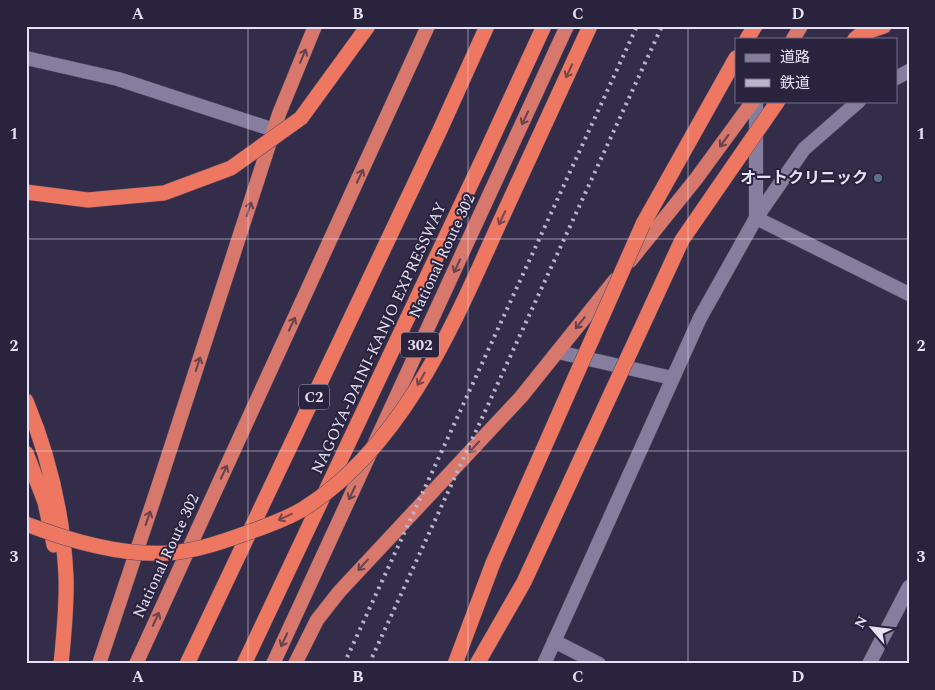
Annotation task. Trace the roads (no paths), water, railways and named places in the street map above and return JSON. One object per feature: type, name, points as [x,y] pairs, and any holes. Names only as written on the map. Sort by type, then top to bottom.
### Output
[{"type":"highway","points":[[99,664],[279,114],[316,26]]},
{"type":"highway","points":[[26,192],[88,200],[164,193],[231,168],[301,118],[368,26]]},
{"type":"highway","name":"National Route 302","points":[[136,664],[428,26]]},
{"type":"highway","name":"NAGOYA-DAINI-KANJO EXPRESSWAY","points":[[187,664],[436,139],[487,26]]},
{"type":"highway","name":"NAGOYA-DAINI-KANJO EXPRESSWAY","points":[[244,664],[544,26]]},
{"type":"highway","name":"National Route 302","points":[[273,664],[567,26]]},
{"type":"highway","points":[[26,524],[82,542],[120,550],[169,553],[210,546],[264,527],[302,509],[338,482],[369,453],[393,423],[436,353],[477,273],[590,26]]},
{"type":"highway","points":[[748,38],[755,26]]},
{"type":"highway","points":[[795,38],[801,26]]},
{"type":"highway","points":[[855,38],[861,34],[884,26]]},
{"type":"highway","points":[[455,664],[493,563],[643,224],[735,60]]},
{"type":"highway","points":[[295,664],[318,620],[339,592],[521,398],[696,179],[753,102]]},
{"type":"highway","points":[[477,664],[524,582],[682,240],[777,102]]},
{"type":"highway","points":[[26,401],[39,430],[58,501],[66,576],[61,664]]},
{"type":"highway","points":[[26,453],[45,502],[61,576],[64,628]]},
{"type":"street","points":[[26,58],[118,79],[274,130]]},
{"type":"street","points":[[754,102],[756,218]]},
{"type":"street","points":[[544,664],[700,318],[756,218],[804,149],[858,102]]},
{"type":"street","points":[[756,218],[909,294]]},
{"type":"street","points":[[558,352],[672,378]]},
{"type":"street","points":[[869,664],[909,587]]},
{"type":"street","points":[[554,641],[599,664]]},
{"type":"railway","points":[[344,664],[637,26]]},
{"type":"railway","points":[[369,664],[662,26]]},
{"type":"place","name":"オートクリニック","points":[[878,178]]}]
